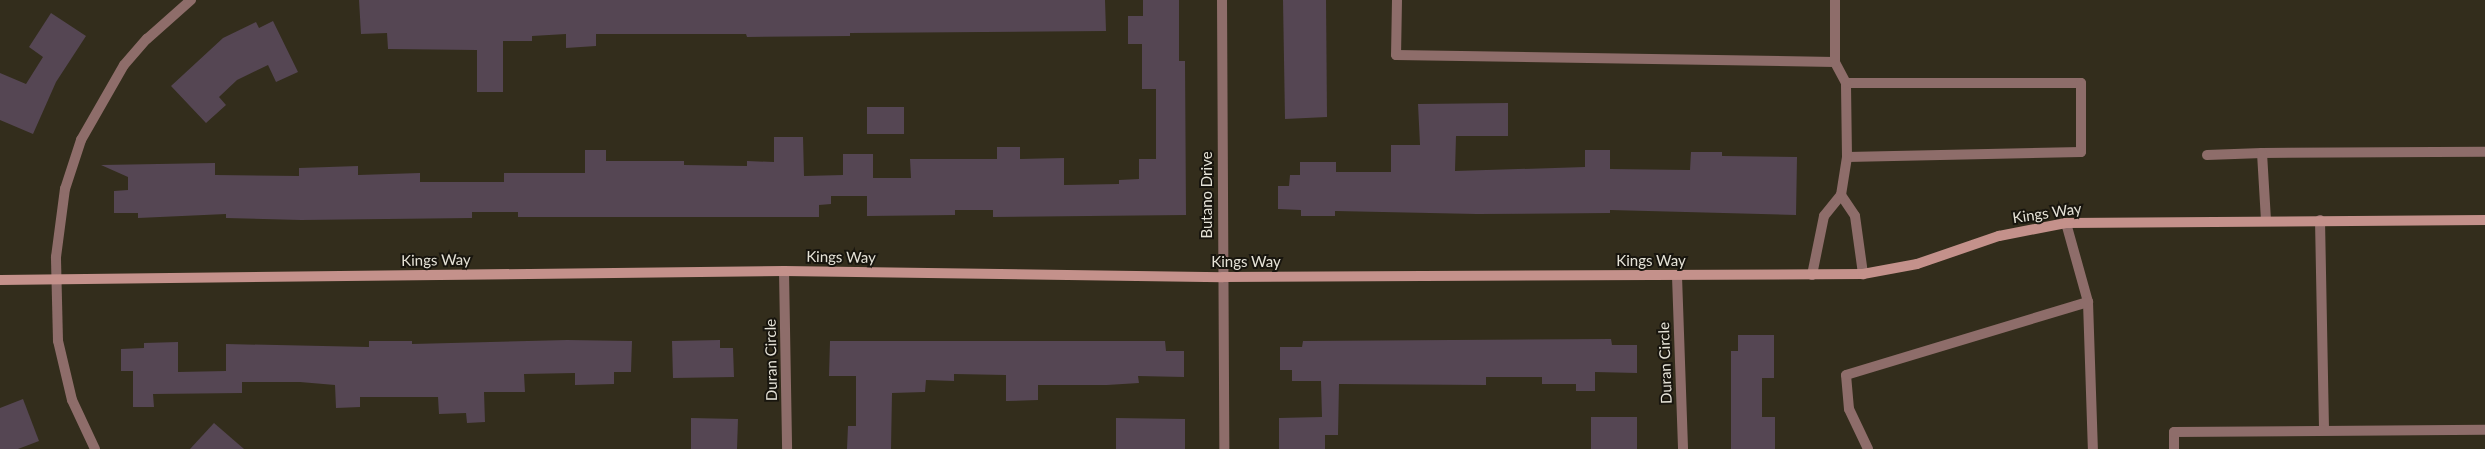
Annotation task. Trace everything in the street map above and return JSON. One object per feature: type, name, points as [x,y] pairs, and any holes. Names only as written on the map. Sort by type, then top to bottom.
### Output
[{"type":"street","points":[[95,449],[65,380],[58,341],[56,279],[59,223],[65,189],[85,132],[124,65],[147,39],[191,0]]},
{"type":"street","name":"Butano Drive","points":[[1222,0],[1224,449]]},
{"type":"street","points":[[1397,0],[1396,55],[1835,62]]},
{"type":"street","points":[[1812,275],[1824,216],[1841,194],[1847,157],[1846,83],[1835,62],[1835,0]]},
{"type":"street","points":[[1846,83],[2082,83],[2081,152],[1847,157]]},
{"type":"street","points":[[2207,154],[2485,152]]},
{"type":"street","points":[[2262,153],[2266,220]]},
{"type":"street","points":[[1841,194],[1855,216],[1863,274]]},
{"type":"street","name":"Kings Way","points":[[0,280],[784,271],[1222,277],[1863,274],[1917,264],[1999,236],[2066,223],[2266,220],[2485,220]]},
{"type":"street","points":[[2320,220],[2324,429]]},
{"type":"street","points":[[2066,223],[2088,302],[2093,449]]},
{"type":"street","name":"Duran Circle","points":[[784,271],[787,449]]},
{"type":"street","name":"Duran Circle","points":[[1677,276],[1683,449]]},
{"type":"street","points":[[1868,449],[1849,409],[1846,375],[2088,302]]},
{"type":"street","points":[[2174,449],[2174,432],[2324,429],[2485,430]]},
{"type":"building","points":[[359,0],[1105,0],[1106,31],[850,33],[850,36],[747,37],[746,34],[596,34],[596,46],[566,48],[566,34],[532,36],[532,41],[503,41],[503,92],[477,92],[477,50],[388,49],[387,33],[361,34]]},
{"type":"building","points":[[1143,0],[1179,0],[1179,61],[1185,61],[1186,215],[993,217],[993,210],[955,210],[955,215],[867,216],[867,196],[831,196],[831,204],[819,205],[819,217],[518,217],[518,212],[472,212],[472,218],[301,220],[226,218],[226,214],[138,218],[138,213],[114,213],[114,191],[128,190],[128,177],[101,165],[215,163],[215,175],[299,176],[299,168],[358,166],[358,175],[420,173],[420,182],[504,182],[504,173],[585,173],[585,150],[606,150],[606,161],[684,161],[684,165],[747,166],[747,161],[774,162],[774,137],[803,137],[804,176],[843,175],[843,154],[873,154],[873,178],[911,178],[910,159],[997,159],[997,147],[1020,147],[1020,159],[1064,158],[1064,185],[1119,184],[1119,180],[1139,179],[1139,159],[1156,159],[1156,89],[1142,89],[1142,44],[1128,44],[1128,16],[1143,16]]},
{"type":"building","points":[[1283,0],[1326,0],[1327,117],[1285,119]]},
{"type":"building","points":[[51,13],[86,36],[56,82],[33,134],[0,120],[0,73],[26,84],[43,57],[29,47]]},
{"type":"building","points":[[273,21],[298,72],[276,82],[268,65],[237,80],[219,97],[226,105],[206,123],[171,86],[223,38],[256,22],[259,28]]},
{"type":"building","points":[[1508,103],[1508,136],[1456,136],[1455,171],[1585,167],[1585,150],[1610,150],[1610,169],[1690,170],[1691,152],[1722,152],[1722,156],[1797,157],[1796,215],[1610,210],[1610,213],[1477,214],[1335,211],[1335,216],[1301,216],[1301,210],[1278,209],[1278,186],[1289,186],[1290,175],[1300,175],[1300,162],[1336,162],[1336,172],[1391,172],[1391,145],[1420,145],[1418,104]]},
{"type":"building","points":[[867,107],[904,107],[904,134],[867,134]]},
{"type":"building","points":[[1738,335],[1774,335],[1774,378],[1762,378],[1762,417],[1775,417],[1775,449],[1731,449],[1731,351],[1738,351]]},
{"type":"building","points":[[1611,339],[1612,345],[1637,345],[1637,373],[1595,372],[1595,391],[1576,391],[1576,384],[1542,384],[1542,377],[1486,377],[1486,385],[1339,384],[1338,435],[1325,435],[1325,449],[1279,449],[1279,418],[1322,417],[1321,381],[1292,381],[1292,370],[1280,370],[1280,347],[1302,347],[1303,341]]},
{"type":"building","points":[[567,340],[632,341],[631,372],[614,372],[614,384],[575,385],[575,373],[524,374],[525,392],[484,392],[485,422],[467,423],[466,413],[439,414],[438,397],[360,397],[360,407],[336,408],[335,385],[300,382],[242,382],[242,393],[153,394],[154,407],[133,407],[133,371],[121,371],[121,349],[144,348],[144,343],[178,342],[178,372],[226,371],[226,344],[369,347],[369,341],[412,341],[412,344]]},
{"type":"building","points":[[720,340],[720,348],[733,348],[734,377],[673,378],[672,341]]},
{"type":"building","points":[[830,341],[1165,341],[1166,351],[1184,351],[1184,377],[1138,376],[1139,383],[1107,385],[1038,385],[1038,400],[1006,401],[1006,375],[954,374],[954,381],[926,380],[925,392],[892,393],[891,449],[847,449],[848,426],[856,426],[856,376],[829,376]]},
{"type":"building","points":[[23,399],[39,441],[18,449],[0,449],[0,408]]},
{"type":"building","points":[[1591,417],[1637,417],[1637,449],[1591,449]]},
{"type":"building","points":[[691,418],[738,419],[737,449],[691,449]]},
{"type":"building","points":[[1116,418],[1185,419],[1185,449],[1116,449]]},
{"type":"building","points":[[214,423],[244,449],[190,449]]}]
